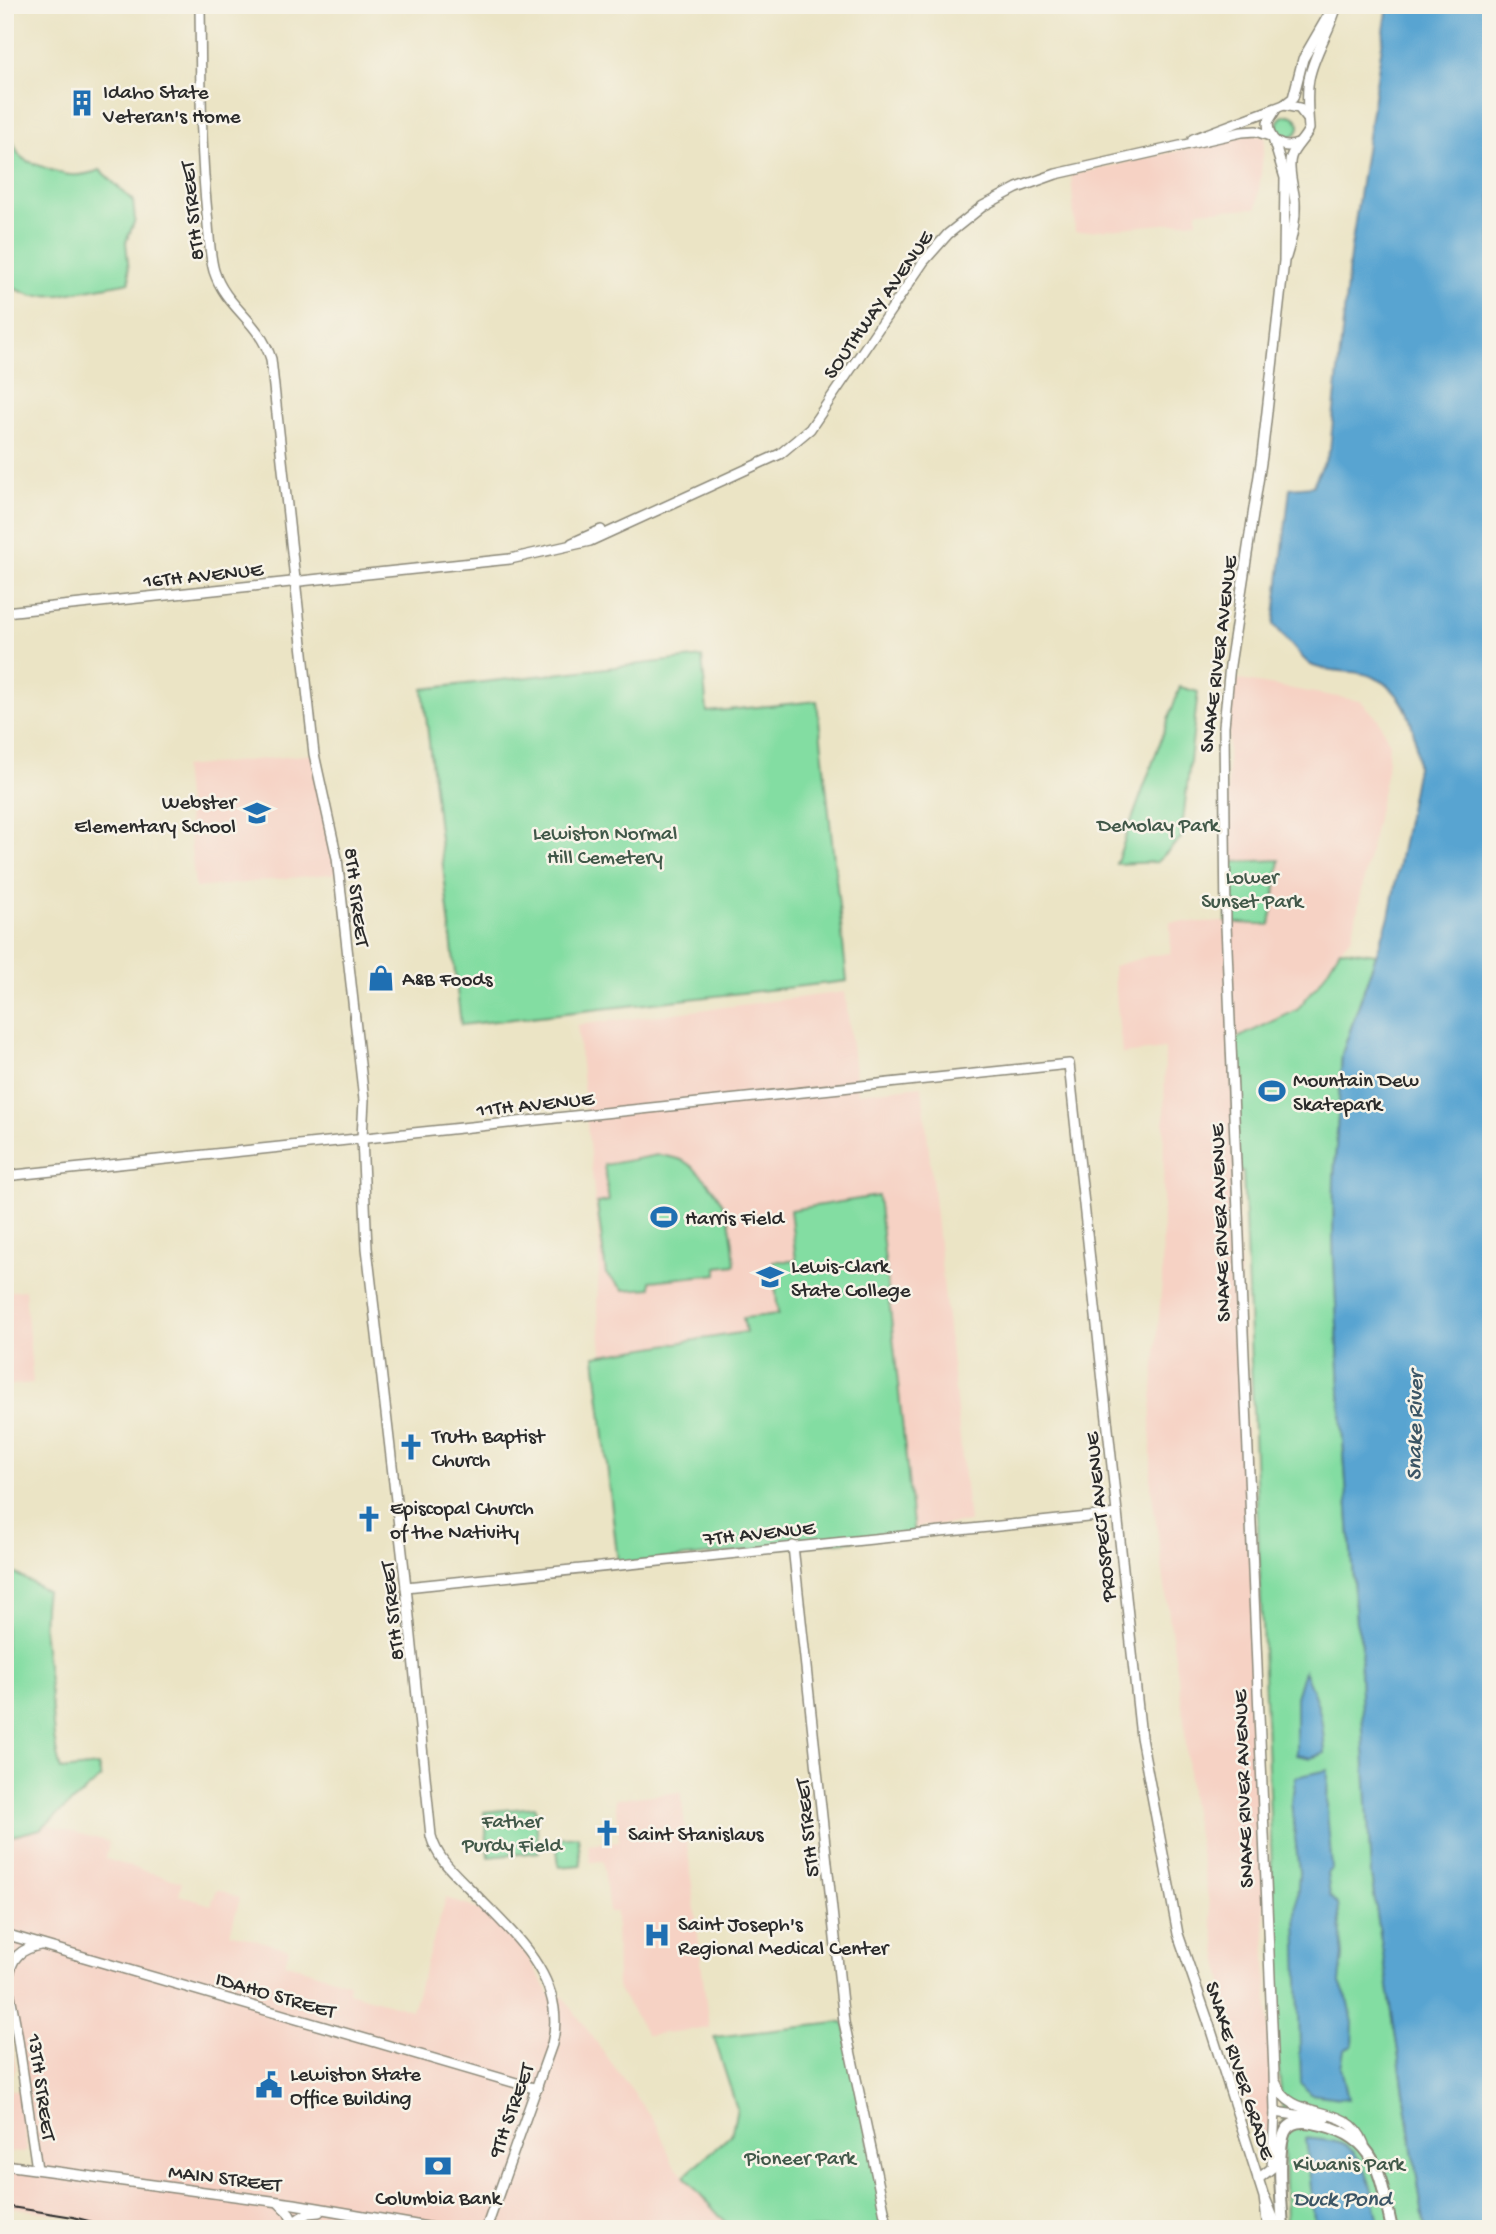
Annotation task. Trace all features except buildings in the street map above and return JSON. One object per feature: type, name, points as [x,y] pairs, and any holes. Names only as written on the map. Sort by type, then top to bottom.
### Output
[{"type":"highway","points":[[1281,2229],[1280,2172],[1284,2136],[1289,2127],[1297,2122],[1311,2122],[1327,2126],[1364,2144],[1376,2166],[1392,2229]]},
{"type":"main road","name":"8TH STREET","points":[[200,5],[202,144],[212,261],[222,289],[259,332],[271,359],[314,754],[339,873],[364,1100],[362,1139],[367,1248],[431,1836],[438,1855],[517,1939],[547,1980],[554,2001]]},
{"type":"main road","points":[[1335,5],[1308,80],[1309,130],[1300,143],[1287,146],[1272,139],[1268,122],[1280,107],[1293,98],[1303,59],[1335,5]]},
{"type":"main road","points":[[1280,107],[1299,108],[1308,121]]},
{"type":"main road","name":"SOUTHWAY AVENUE","points":[[1175,146],[1280,107]]},
{"type":"main road","name":"SOUTHWAY AVENUE","points":[[405,571],[510,559],[569,545],[596,532],[630,521],[780,454],[810,429],[924,261],[948,234],[983,206],[1037,180],[1175,146],[1251,131],[1272,139]]},
{"type":"main road","name":"SNAKE RIVER AVENUE","points":[[1258,2179],[1272,2168],[1275,2112],[1226,922],[1223,762],[1230,665],[1262,456],[1284,261],[1285,178],[1272,139]]},
{"type":"main road","name":"SNAKE RIVER AVENUE","points":[[1284,261],[1294,229],[1295,206],[1290,162],[1300,143]]},
{"type":"main road","name":"16TH AVENUE","points":[[5,612],[405,571]]},
{"type":"main road","name":"11TH AVENUE","points":[[5,1176],[1069,1064]]},
{"type":"main road","name":"PROSPECT AVENUE","points":[[1069,1064],[1141,1737],[1178,1934],[1187,1963]]},
{"type":"main road","name":"7TH AVENUE","points":[[406,1587],[1117,1514]]},
{"type":"main road","name":"5TH STREET","points":[[793,1546],[845,2022],[888,2229]]},
{"type":"main road","name":"IDAHO STREET","points":[[5,1934],[537,2089]]},
{"type":"main road","points":[[7,1990],[10,1968],[18,1954],[26,1948],[45,1945]]},
{"type":"main road","name":"SNAKE RIVER GRADE","points":[[1187,1963],[1208,2018],[1264,2197],[1268,2229]]},
{"type":"main road","name":"13TH STREET","points":[[5,1968],[9,2010],[37,2169]]},
{"type":"main road","name":"9TH STREET","points":[[486,2229],[537,2089],[556,2027],[554,2001]]},
{"type":"main road","points":[[1274,2073],[1278,2088],[1289,2103],[1336,2116],[1356,2130],[1364,2144]]},
{"type":"main road","points":[[1280,2172],[1275,2112],[1312,2116],[1335,2122],[1353,2133],[1364,2144]]},
{"type":"main road","name":"MAIN STREET","points":[[5,2165],[294,2204],[439,2229]]},
{"type":"main road","points":[[1264,2197],[1281,2229]]},
{"type":"main road","points":[[277,2202],[297,2225]]},
{"type":"main road","points":[[294,2204],[297,2225]]},
{"type":"main road","points":[[297,2225],[307,2213],[338,2211]]},
{"type":"shaded area","points":[[1251,134],[1265,137],[1257,208],[1197,211],[1197,221],[1075,232],[1071,175]]},
{"type":"shaded area","points":[[1229,678],[1361,701],[1378,719],[1389,742],[1387,770],[1352,937],[1340,949],[1322,979],[1297,1010],[1231,1042],[1273,2143],[1257,2142],[1232,2036],[1190,1794],[1184,1720],[1151,1488],[1151,1412],[1162,1281],[1165,1049],[1122,1054],[1113,966],[1171,953],[1170,922],[1226,922]]},
{"type":"shaded area","name":"Webster Elementary School","points":[[314,754],[339,873],[195,888],[183,767]]},
{"type":"shaded area","name":"Lewis-Clark State College","points":[[845,992],[858,1093],[922,1086],[969,1522],[793,1540],[611,1438],[597,1302],[600,1252],[577,1025]]},
{"type":"shaded area","points":[[25,1290],[33,1383],[5,1386],[5,1292]]},
{"type":"shaded area","name":"Saint Joseph's Regional Medical Center","points":[[681,1792],[709,2028],[647,2035],[617,1987],[616,1912],[609,1912],[603,1861],[590,1862],[588,1844],[619,1841],[615,1799]]},
{"type":"shaded area","points":[[46,1824],[109,1842],[106,1859],[182,1882],[179,1895],[211,1905],[217,1889],[240,1898],[230,1933],[289,1949],[285,1963],[349,1983],[348,1992],[412,2010],[446,1898],[494,1915],[517,1939],[554,2001],[562,1995],[657,2125],[672,2162],[731,2229],[119,2229],[73,2217],[5,2206],[5,2165],[36,2169],[5,1968],[5,1838],[40,1829]]},
{"type":"shaded area","points":[[5,2012],[16,2068],[13,2074],[5,2073]]},
{"type":"shaded area","points":[[5,2089],[20,2091],[27,2149],[23,2153],[5,2152]]},
{"type":"green space","points":[[1288,115],[1296,118],[1299,126],[1296,134],[1288,137],[1280,134],[1277,126],[1280,118]]},
{"type":"green space","points":[[5,125],[19,155],[25,160],[62,174],[79,175],[100,170],[133,201],[135,220],[126,242],[130,282],[60,295],[33,296],[5,285]]},
{"type":"green space","name":"Lewiston Normal Hill Cemetery","points":[[702,657],[707,712],[817,701],[847,981],[461,1025],[423,689]]},
{"type":"green space","name":"DeMolay Park","points":[[1180,687],[1198,692],[1181,838],[1157,862],[1116,864]]},
{"type":"green space","name":"Lower Sunset Park","points":[[1280,860],[1270,925],[1226,922],[1231,862]]},
{"type":"green space","name":"Kiwanis Park","points":[[1340,949],[1376,954],[1342,1054],[1333,1239],[1341,1412],[1356,1622],[1362,1644],[1371,1875],[1425,2229],[1286,2229],[1283,2112],[1276,2042],[1271,1840],[1243,1171],[1236,1171],[1231,1041],[1297,1010],[1322,979]]},
{"type":"green space","name":"Harris Field","points":[[658,1155],[689,1164],[721,1200],[729,1219],[735,1265],[717,1267],[717,1274],[651,1281],[651,1288],[624,1290],[606,1274],[597,1203],[609,1201],[604,1165]]},
{"type":"green space","points":[[878,1196],[914,1534],[618,1564],[595,1356],[746,1332],[743,1318],[778,1314],[773,1261],[796,1261],[790,1210]]},
{"type":"green space","points":[[5,1570],[46,1591],[44,1640],[54,1739],[61,1770],[98,1766],[101,1778],[40,1829],[5,1838]]},
{"type":"green space","name":"Father Purdy Field","points":[[535,1807],[539,1852],[489,1857],[484,1812]]},
{"type":"green space","points":[[578,1836],[581,1865],[559,1867],[556,1838]]},
{"type":"green space","name":"Pioneer Park","points":[[844,2022],[888,2229],[731,2229],[684,2176],[731,2135],[737,2109],[714,2037]]},
{"type":"water","name":"Snake River","points":[[1388,5],[1491,5],[1491,2229],[1425,2229],[1371,1875],[1360,1677],[1362,1644],[1356,1622],[1341,1412],[1333,1239],[1342,1054],[1389,917],[1417,767],[1414,737],[1405,708],[1388,686],[1360,673],[1328,670],[1311,665],[1274,625],[1290,488],[1313,486],[1330,449],[1350,255]]},
{"type":"water","points":[[1304,1671],[1319,1711],[1325,1753],[1311,1758],[1296,1755],[1296,1697]]},
{"type":"water","points":[[1328,1770],[1327,1811],[1332,1868],[1327,1873],[1330,1896],[1338,1904],[1343,1955],[1340,1983],[1349,2003],[1353,2023],[1352,2046],[1344,2050],[1341,2067],[1348,2099],[1310,2094],[1301,2083],[1296,1915],[1299,1872],[1291,1802],[1296,1777]]},
{"type":"water","name":"Duck Pond","points":[[1306,2138],[1339,2143],[1357,2156],[1368,2179],[1380,2229],[1315,2229]]},
{"type":"railway","points":[[5,2206],[73,2217],[120,2229]]},
{"type":"railway","points":[[5,2223],[42,2229]]},
{"type":"place","name":"Idaho State Veteran's Home","points":[[82,103]]},
{"type":"place","name":"Webster Elementary School","points":[[257,813]]},
{"type":"place","name":"A&B Foods","points":[[381,978]]},
{"type":"place","name":"Mountain Dew Skatepark","points":[[1272,1091]]},
{"type":"place","name":"Harris Field","points":[[664,1217]]},
{"type":"place","name":"Lewis-Clark State College","points":[[770,1277]]},
{"type":"place","name":"Truth Baptist Church","points":[[411,1447]]},
{"type":"place","name":"Episcopal Church of the Nativity","points":[[369,1519]]},
{"type":"place","name":"Saint Stanislaus","points":[[607,1833]]},
{"type":"place","name":"Saint Joseph's Regional Medical Center","points":[[657,1935]]},
{"type":"place","name":"Lewiston State Office Building","points":[[269,2085]]},
{"type":"place","name":"Columbia Bank","points":[[438,2166]]}]
